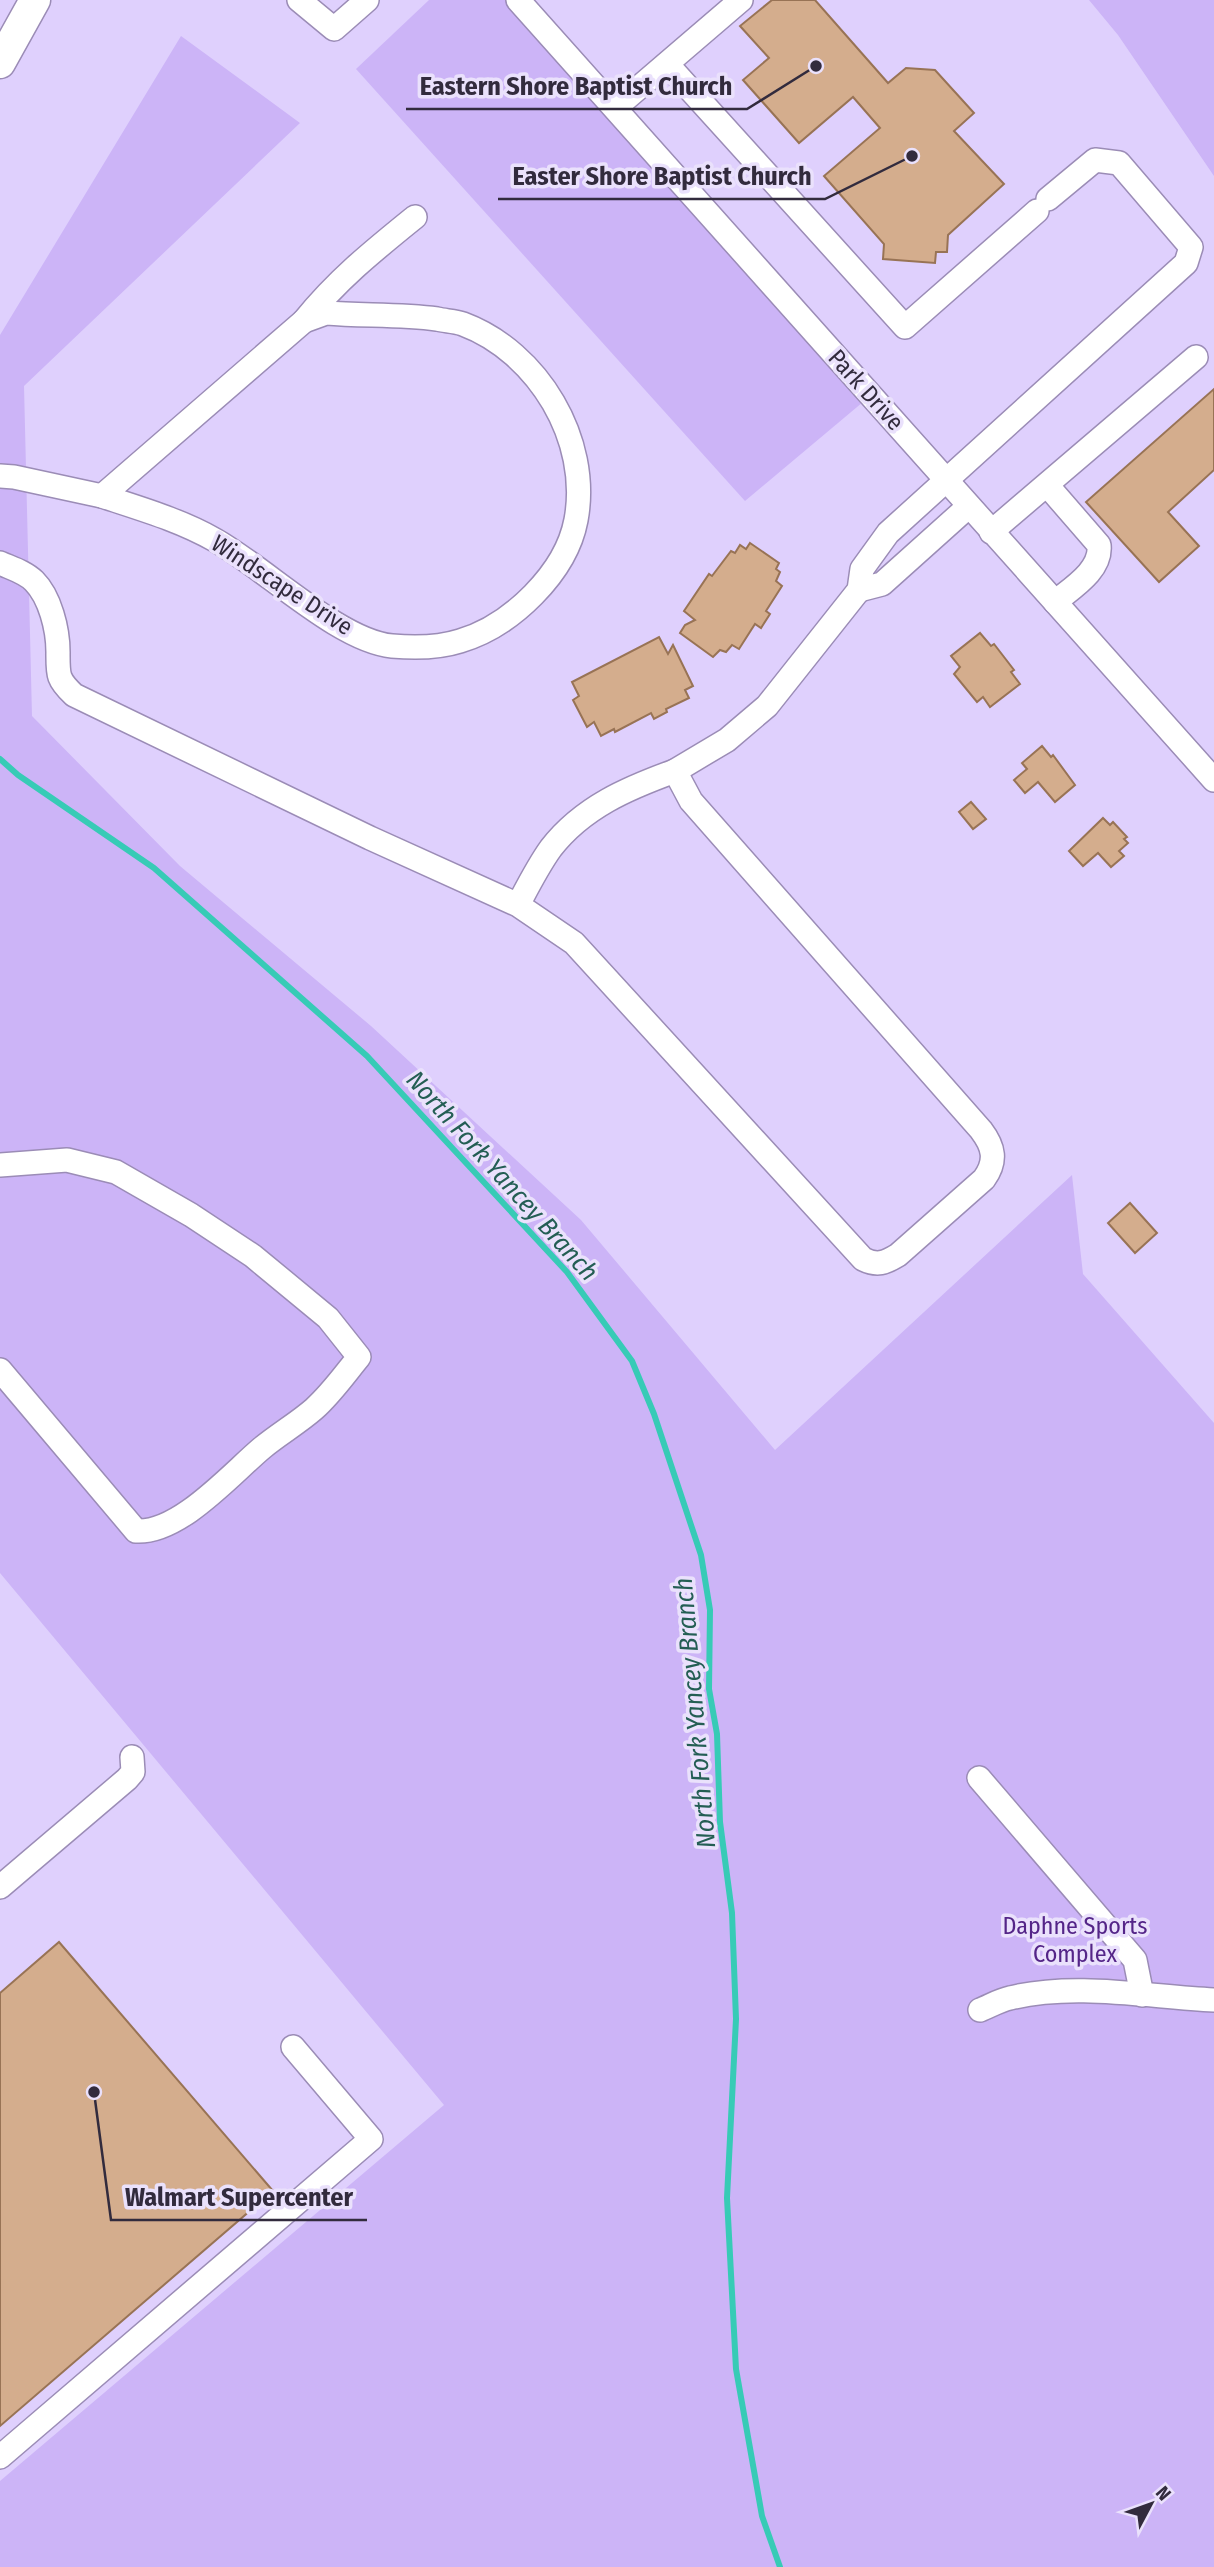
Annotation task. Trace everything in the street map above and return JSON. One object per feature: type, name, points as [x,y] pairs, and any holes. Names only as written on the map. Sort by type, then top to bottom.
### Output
[{"type":"main road","points":[[0,63],[35,0]]},
{"type":"street","points":[[299,0],[334,29],[367,0]]},
{"type":"street","name":"Park Drive","points":[[518,0],[1214,780]]},
{"type":"street","points":[[615,108],[741,0]]},
{"type":"street","points":[[518,905],[551,849],[582,816],[631,788],[675,771],[727,740],[767,706],[859,590],[862,569],[888,533],[1186,263],[1191,247],[1119,163],[1095,160],[905,327],[667,64]]},
{"type":"street","points":[[304,321],[329,289],[415,217]]},
{"type":"street","name":"Windscape Drive","points":[[0,476],[102,496],[173,519],[254,564],[308,606],[337,624],[367,639],[389,646],[438,647],[461,641],[484,631],[525,603],[558,566],[576,522],[578,499],[573,454],[567,433],[548,393],[503,344],[461,323],[420,317],[326,313],[304,321],[102,496]]},
{"type":"street","points":[[991,532],[1196,357]]},
{"type":"street","points":[[1047,485],[1100,545],[1101,554],[1096,566],[1055,602]]},
{"type":"street","points":[[859,590],[882,584],[969,506]]},
{"type":"street","points":[[0,563],[33,580],[47,600],[55,631],[58,674],[62,684],[74,695],[370,838],[518,905],[574,943],[863,1259],[873,1264],[885,1263],[912,1244],[984,1179],[991,1169],[991,1142],[691,802],[675,771]]},
{"type":"street","points":[[0,1165],[66,1160],[116,1172],[191,1215],[253,1256],[328,1318],[359,1357],[315,1408],[264,1446],[194,1507],[163,1527],[149,1532],[136,1531],[0,1370]]},
{"type":"street","points":[[0,1887],[127,1779],[133,1772],[132,1757]]},
{"type":"street","points":[[979,1778],[1135,1960],[1142,1995]]},
{"type":"street","points":[[980,2010],[1009,1998],[1096,1991],[1214,2000]]},
{"type":"street","points":[[0,2457],[371,2139],[293,2047]]},
{"type":"green space","points":[[429,0],[507,0],[863,402],[745,501],[356,69]]},
{"type":"green space","points":[[1089,0],[1214,0],[1214,176],[1118,35]]},
{"type":"green space","name":"Daphne Sports Complex","points":[[181,36],[300,123],[24,386],[32,716],[180,866],[371,1026],[581,1220],[775,1450],[1072,1175],[1083,1274],[1214,1423],[1214,2567],[0,2567],[0,2481],[444,2105],[0,1573],[0,335]]},
{"type":"building","points":[[772,0],[815,0],[888,83],[906,68],[935,70],[974,113],[954,131],[1004,184],[948,235],[947,252],[936,252],[935,263],[883,259],[884,244],[824,176],[880,128],[853,97],[799,143],[743,80],[769,58],[740,26]]},
{"type":"building","points":[[1214,389],[1214,470],[1168,512],[1199,546],[1159,582],[1086,502]]},
{"type":"building","points":[[750,543],[779,563],[776,569],[780,572],[776,581],[782,586],[766,611],[770,614],[761,628],[755,624],[739,649],[732,645],[726,652],[720,650],[713,657],[680,633],[685,625],[695,620],[684,611],[709,574],[712,576],[731,551],[735,553],[740,545],[746,549]]},
{"type":"building","points":[[980,633],[991,646],[994,644],[1014,670],[1011,672],[1020,684],[990,707],[983,697],[977,702],[954,674],[960,667],[951,656]]},
{"type":"building","points":[[659,637],[668,654],[673,645],[693,686],[685,690],[689,698],[666,709],[667,712],[654,719],[651,713],[615,732],[614,729],[601,736],[594,722],[587,727],[573,700],[579,696],[572,682]]},
{"type":"building","points":[[1042,746],[1051,757],[1053,755],[1075,785],[1055,802],[1038,782],[1025,793],[1014,780],[1027,769],[1022,763]]},
{"type":"building","points":[[971,802],[986,819],[973,829],[959,812]]},
{"type":"building","points":[[1103,818],[1110,825],[1113,822],[1127,837],[1124,839],[1128,843],[1119,851],[1124,856],[1111,867],[1098,853],[1083,866],[1069,851]]},
{"type":"building","points":[[1130,1203],[1157,1233],[1135,1253],[1108,1223]]},
{"type":"building","points":[[59,1942],[273,2191],[0,2426],[0,1993]]},
{"type":"waterway","name":"North Fork Yancey Branch","points":[[0,759],[18,775],[154,868],[367,1056],[567,1272],[632,1361],[654,1414],[701,1555],[710,1610],[709,1689],[717,1734],[720,1822],[732,1913],[736,2019],[727,2198],[736,2369],[762,2516],[780,2567]]},
{"type":"place","name":"Eastern Shore Baptist Church","points":[[816,66]]},
{"type":"place","name":"Easter Shore Baptist Church","points":[[912,156]]},
{"type":"place","name":"Walmart Supercenter","points":[[94,2092]]}]
